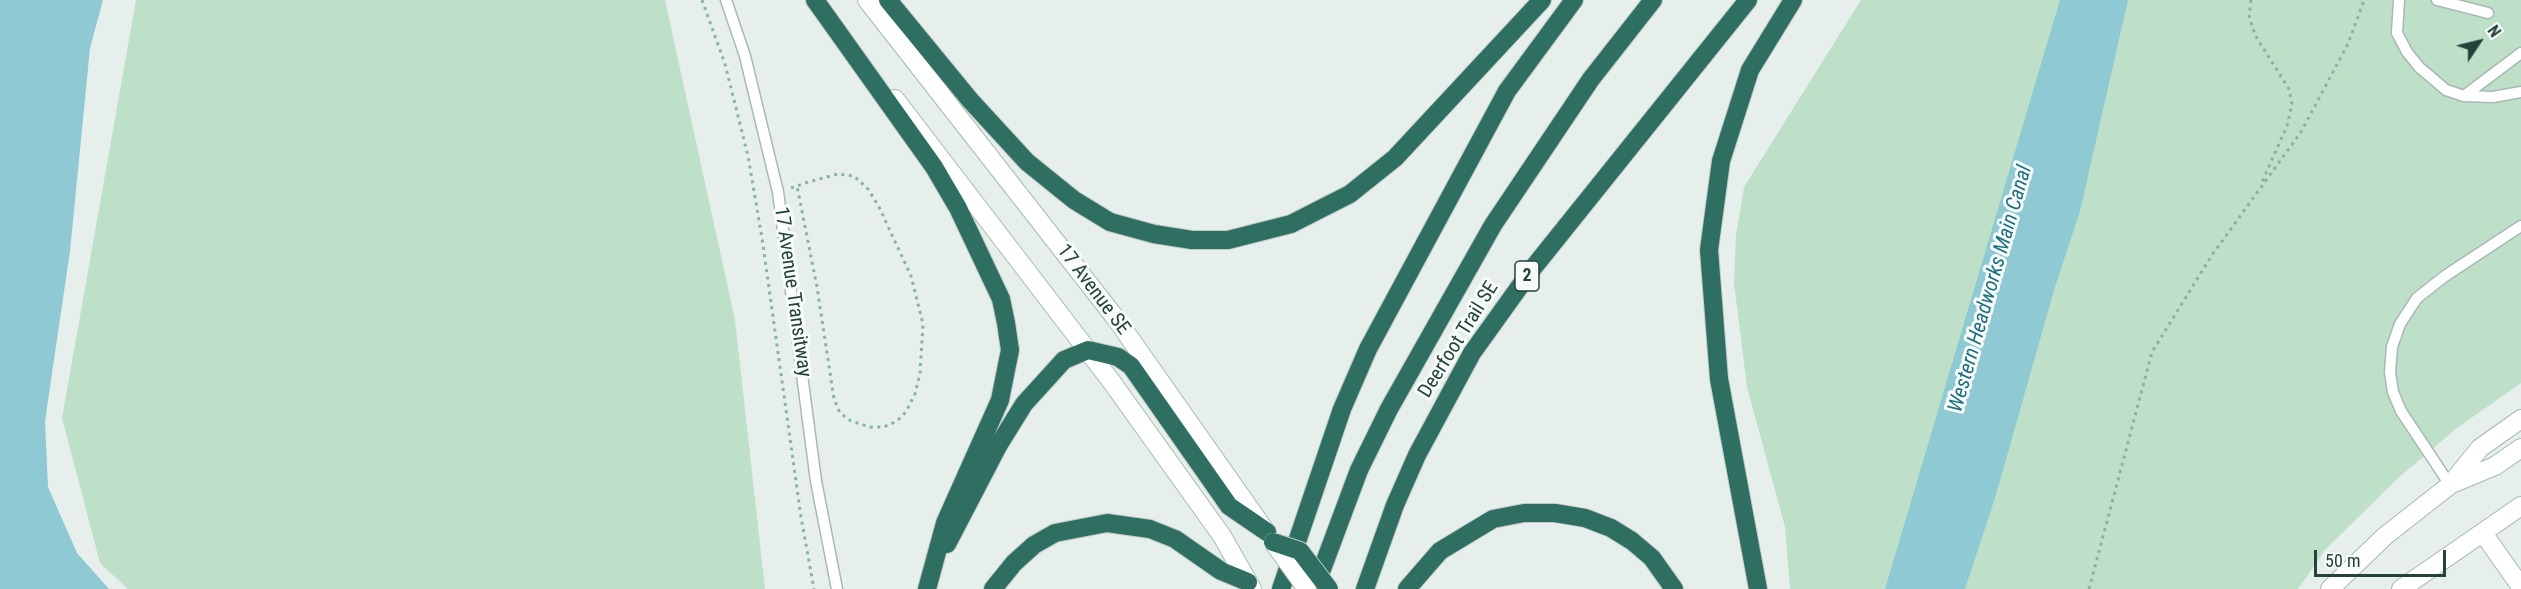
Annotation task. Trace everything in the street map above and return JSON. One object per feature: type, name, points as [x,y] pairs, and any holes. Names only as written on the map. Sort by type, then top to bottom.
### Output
[{"type":"highway","points":[[817,0],[934,167],[958,208],[1001,299],[1006,322],[1010,350],[1000,400],[945,523],[927,585]]},
{"type":"highway","points":[[888,0],[970,100],[1027,162],[1074,200],[1110,222],[1154,234],[1192,240],[1228,240],[1291,224],[1350,194],[1395,158],[1542,0]]},
{"type":"highway","points":[[1281,589],[1342,409],[1368,350],[1507,91],[1574,0]]},
{"type":"highway","name":"Deerfoot Trail SE","points":[[1315,589],[1359,470],[1389,409],[1493,225],[1591,78],[1653,0]]},
{"type":"highway","name":"Deerfoot Trail SE","points":[[1365,589],[1395,505],[1417,455],[1472,353],[1533,268],[1748,0]]},
{"type":"highway","points":[[1758,589],[1719,379],[1709,250],[1721,161],[1750,70],[1793,0]]},
{"type":"highway","points":[[927,585],[998,446],[1024,404],[1064,360],[1088,350],[1118,357],[1131,366],[1229,506],[1270,537],[1300,551],[1329,589]]},
{"type":"highway","points":[[1407,589],[1440,551],[1464,535],[1493,519],[1524,513],[1585,518],[1611,528],[1632,541],[1652,558],[1674,589]]},
{"type":"highway","points":[[993,589],[1014,563],[1035,545],[1055,533],[1107,523],[1150,529],[1175,539],[1221,571],[1250,586]]},
{"type":"main road","name":"17 Avenue SE","points":[[817,0],[1088,350],[1222,536],[1250,586]]},
{"type":"main road","name":"17 Avenue SE","points":[[867,0],[1117,320],[1307,589]]},
{"type":"main road","points":[[2330,589],[2385,536],[2450,485],[2480,448],[2521,419]]},
{"type":"main road","points":[[2450,485],[2495,466],[2521,448]]},
{"type":"main road","points":[[2401,589],[2521,506]]},
{"type":"main road","points":[[2483,533],[2521,587]]},
{"type":"lane","name":"17 Avenue Transitway","points":[[726,0],[745,56],[778,192],[816,482],[837,589]]},
{"type":"lane","points":[[2399,0],[2396,16],[2397,33],[2407,52],[2419,67],[2446,90],[2464,96],[2493,97],[2521,92]]},
{"type":"lane","points":[[2437,0],[2488,13]]},
{"type":"lane","points":[[2464,96],[2521,53]]},
{"type":"lane","points":[[2450,485],[2401,411],[2393,392],[2390,372],[2392,346],[2400,324],[2417,298],[2445,276],[2521,226]]},
{"type":"path","points":[[702,0],[725,64],[748,156],[766,262],[801,517],[814,589]]},
{"type":"path","points":[[2251,0],[2248,16],[2255,35],[2289,88],[2292,104],[2287,126],[2260,186]]},
{"type":"path","points":[[2089,589],[2104,541],[2152,352],[2212,255],[2260,186],[2286,156],[2301,132],[2348,44],[2364,0]]},
{"type":"path","points":[[838,174],[854,176],[868,189],[879,207],[911,276],[923,324],[920,373],[915,394],[906,411],[897,421],[884,427],[870,427],[851,421],[840,413],[834,399],[817,287],[797,186],[838,174]]},
{"type":"green space","points":[[136,0],[665,0],[735,320],[765,589],[128,589],[100,563],[62,418]]},
{"type":"green space","points":[[1861,0],[2521,0],[2521,383],[2457,428],[2398,478],[2325,550],[2298,589],[1790,589],[1785,527],[1747,387],[1734,283],[1736,235],[1744,187]]},
{"type":"water","points":[[0,0],[103,0],[90,48],[70,251],[45,421],[48,487],[77,553],[109,589],[0,589]]},
{"type":"water","name":"Western Headworks Main Canal","points":[[2060,0],[2128,0],[2080,211],[2055,287],[1995,498],[1965,589],[1885,589]]}]
